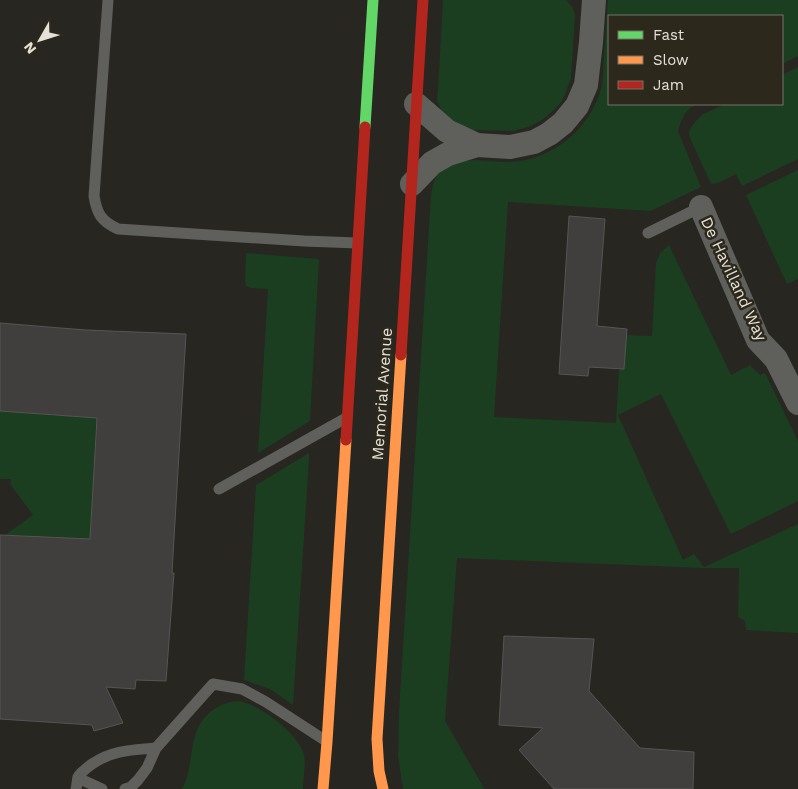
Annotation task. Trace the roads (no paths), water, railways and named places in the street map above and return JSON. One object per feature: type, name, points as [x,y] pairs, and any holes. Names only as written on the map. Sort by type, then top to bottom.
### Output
[{"type":"main road","name":"Memorial Avenue","points":[[323,789],[373,0]]},
{"type":"main road","name":"Memorial Avenue","points":[[382,789],[377,739],[423,0]]},
{"type":"street","points":[[412,184],[432,163],[448,154],[476,145],[510,147],[534,142],[549,134],[563,123],[577,106],[586,85],[594,0]]},
{"type":"street","points":[[416,104],[446,131],[476,145]]},
{"type":"street","name":"De Havilland Way","points":[[701,207],[758,340],[776,359],[798,403]]},
{"type":"lane","points":[[108,0],[94,196],[96,208],[107,224],[127,229],[357,243]]},
{"type":"lane","points":[[648,233],[701,207]]},
{"type":"lane","points":[[219,489],[347,417]]},
{"type":"lane","points":[[125,789],[131,787],[138,780],[147,768],[156,748],[213,684],[242,689],[266,702],[327,742]]},
{"type":"lane","points":[[102,789],[77,783],[87,768],[99,759],[114,753],[156,748]]}]
